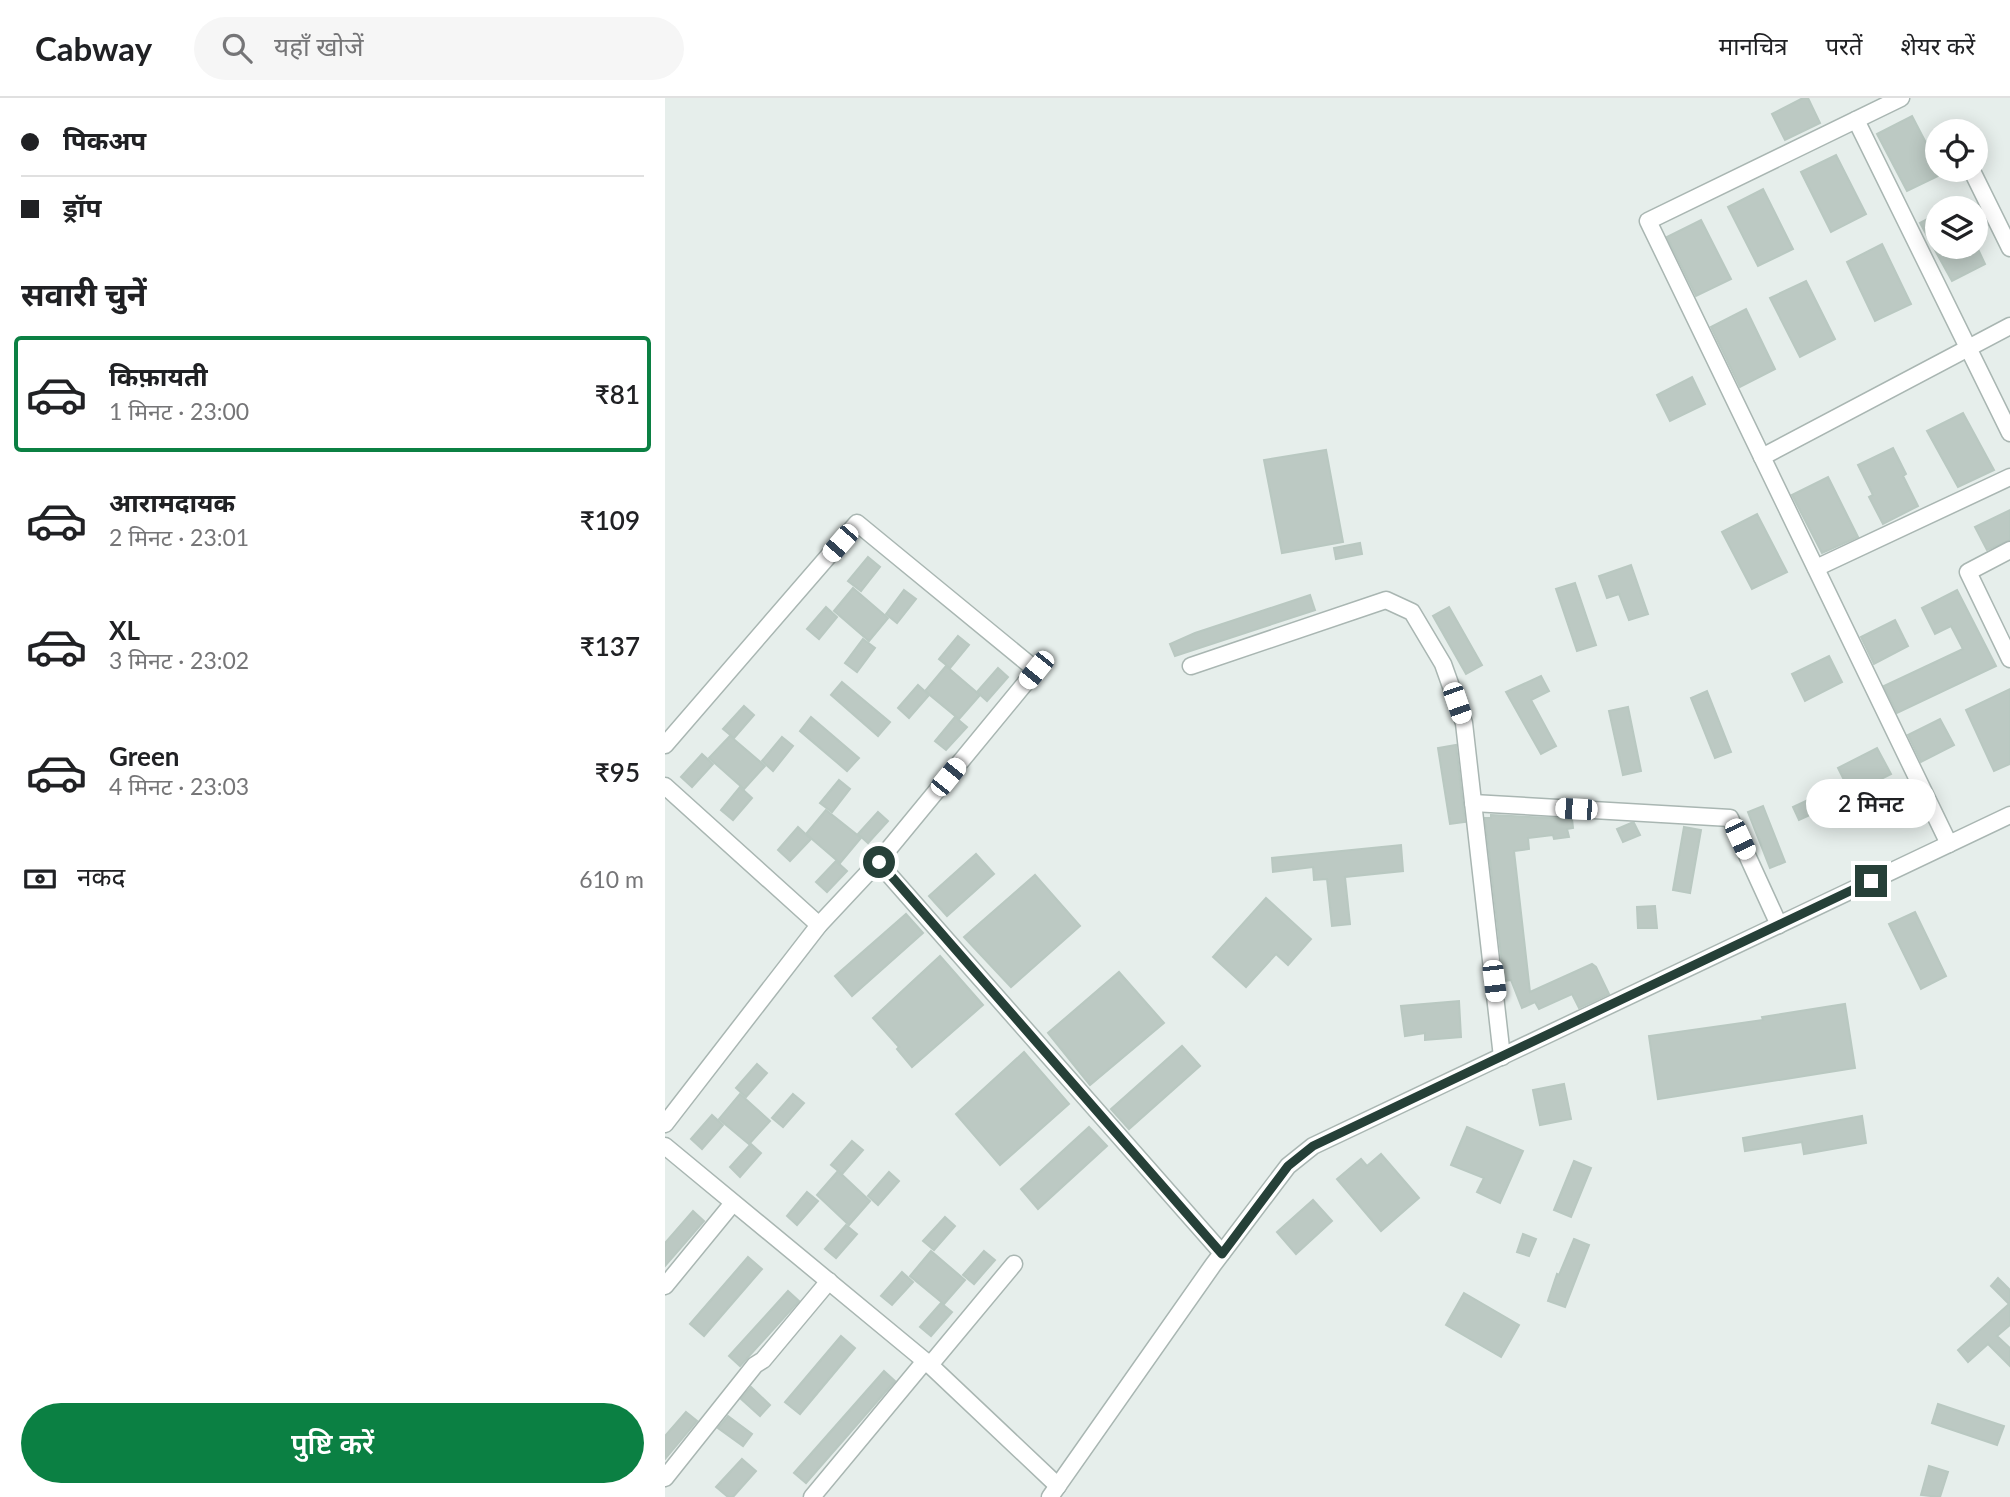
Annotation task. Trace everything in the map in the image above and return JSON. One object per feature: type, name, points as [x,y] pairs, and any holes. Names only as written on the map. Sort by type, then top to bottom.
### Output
[{"type":"street","points":[[1901,98],[1648,221],[1949,844]]},
{"type":"street","points":[[1856,120],[2010,433]]},
{"type":"street","points":[[1977,182],[2010,248]]},
{"type":"street","points":[[1762,457],[2010,327]]},
{"type":"street","points":[[1816,568],[2010,477]]},
{"type":"street","points":[[665,745],[857,523],[1036,670],[879,862],[820,925],[665,1124]]},
{"type":"street","points":[[2010,551],[1968,572],[2010,659]]},
{"type":"street","points":[[1191,666],[1386,600],[1412,612],[1443,664],[1464,723],[1502,1058]]},
{"type":"street","points":[[665,786],[820,925]]},
{"type":"street","points":[[1473,803],[1730,818],[1779,925]]},
{"type":"street","points":[[665,1146],[927,1363],[1054,1492],[1222,1254],[1288,1166],[1313,1146],[2010,815]]},
{"type":"street","points":[[879,862],[1222,1254]]},
{"type":"street","points":[[665,1286],[733,1203]]},
{"type":"street","points":[[812,1497],[1014,1264]]},
{"type":"street","points":[[665,1478],[755,1365],[829,1281]]},
{"type":"building","points":[[1808,98],[1820,123],[1785,140],[1772,114]]},
{"type":"building","points":[[1912,116],[1925,141],[1926,182],[1907,191],[1877,134]]},
{"type":"building","points":[[1836,155],[1866,214],[1831,232],[1801,172]]},
{"type":"building","points":[[1763,189],[1793,249],[1758,266],[1728,207]]},
{"type":"building","points":[[1701,220],[1731,279],[1696,296],[1667,237]]},
{"type":"building","points":[[1882,244],[1911,304],[1875,321],[1847,262]]},
{"type":"building","points":[[1940,259],[1983,259],[1985,264],[1952,281]]},
{"type":"building","points":[[1806,281],[1835,339],[1800,357],[1770,298]]},
{"type":"building","points":[[1746,309],[1775,369],[1740,387],[1711,327]]},
{"type":"building","points":[[1692,377],[1705,404],[1670,421],[1657,395]]},
{"type":"building","points":[[1963,413],[1994,470],[1958,487],[1927,431]]},
{"type":"building","points":[[1893,448],[1918,506],[1883,524],[1869,497],[1873,495],[1858,465]]},
{"type":"building","points":[[1326,450],[1343,542],[1282,553],[1264,460]]},
{"type":"building","points":[[1828,477],[1858,537],[1822,553],[1792,495]]},
{"type":"building","points":[[2010,510],[2010,540],[1987,550],[1975,527]]},
{"type":"building","points":[[1757,514],[1787,572],[1752,589],[1722,532]]},
{"type":"building","points":[[1360,543],[1362,554],[1336,559],[1334,548]]},
{"type":"building","points":[[868,557],[880,567],[861,591],[848,581]]},
{"type":"building","points":[[1631,565],[1648,614],[1629,620],[1619,594],[1607,598],[1599,576]]},
{"type":"building","points":[[1575,583],[1596,645],[1577,651],[1556,589]]},
{"type":"building","points":[[853,588],[888,618],[869,641],[834,611]]},
{"type":"building","points":[[904,590],[916,599],[897,623],[886,614]]},
{"type":"building","points":[[1957,590],[1996,666],[1897,713],[1884,686],[1963,649],[1951,626],[1935,634],[1922,608]]},
{"type":"building","points":[[1310,595],[1315,610],[1175,656],[1170,644],[1195,633]]},
{"type":"building","points":[[826,607],[837,617],[819,639],[807,629]]},
{"type":"building","points":[[1449,607],[1482,665],[1466,674],[1433,616]]},
{"type":"building","points":[[1895,620],[1908,646],[1874,664],[1861,637]]},
{"type":"building","points":[[958,636],[969,645],[950,668],[939,659]]},
{"type":"building","points":[[863,639],[875,648],[857,672],[845,663]]},
{"type":"building","points":[[1829,656],[1842,682],[1805,701],[1792,674]]},
{"type":"building","points":[[946,666],[980,695],[959,719],[925,691]]},
{"type":"building","points":[[998,668],[1008,677],[987,701],[977,692]]},
{"type":"building","points":[[1541,676],[1549,691],[1531,700],[1556,746],[1541,754],[1506,692]]},
{"type":"building","points":[[842,682],[890,722],[878,736],[831,695]]},
{"type":"building","points":[[918,685],[929,695],[909,718],[898,708]]},
{"type":"building","points":[[2010,689],[2010,764],[1994,771],[1966,710]]},
{"type":"building","points":[[1707,691],[1731,752],[1715,758],[1691,698]]},
{"type":"building","points":[[744,706],[754,715],[734,738],[723,729]]},
{"type":"building","points":[[1628,707],[1641,771],[1623,775],[1609,711]]},
{"type":"building","points":[[811,717],[859,758],[847,771],[800,731]]},
{"type":"building","points":[[955,717],[967,727],[946,750],[935,741]]},
{"type":"building","points":[[1940,719],[1954,745],[1921,762],[1908,735]]},
{"type":"building","points":[[730,736],[765,766],[744,789],[709,758]]},
{"type":"building","points":[[782,737],[793,746],[773,771],[762,761]]},
{"type":"building","points":[[1456,745],[1465,822],[1450,824],[1438,748]]},
{"type":"building","points":[[1877,748],[1891,774],[1851,794],[1838,768]]},
{"type":"building","points":[[702,754],[713,764],[692,787],[681,777]]},
{"type":"building","points":[[839,780],[850,789],[832,812],[820,803]]},
{"type":"building","points":[[740,787],[752,798],[733,820],[721,810]]},
{"type":"building","points":[[1825,792],[1832,805],[1799,820],[1793,807]]},
{"type":"building","points":[[1763,806],[1785,862],[1770,868],[1748,812]]},
{"type":"building","points":[[826,810],[861,838],[840,863],[806,834]]},
{"type":"building","points":[[878,812],[888,821],[868,843],[858,834]]},
{"type":"building","points":[[1491,815],[1572,819],[1573,828],[1567,829],[1569,837],[1554,839],[1553,835],[1528,838],[1529,849],[1514,851],[1530,992],[1592,964],[1609,994],[1579,1008],[1572,994],[1539,1009],[1535,1002],[1522,1008],[1511,980],[1504,981],[1485,818],[1491,818]]},
{"type":"building","points":[[1634,823],[1640,835],[1623,842],[1617,829]]},
{"type":"building","points":[[798,827],[811,839],[790,861],[778,850]]},
{"type":"building","points":[[1684,827],[1701,830],[1690,893],[1673,890]]},
{"type":"building","points":[[1401,845],[1403,871],[1345,877],[1350,924],[1332,926],[1327,879],[1314,880],[1313,867],[1273,872],[1272,858]]},
{"type":"building","points":[[976,854],[994,874],[947,916],[929,896]]},
{"type":"building","points":[[836,861],[847,871],[827,892],[816,882]]},
{"type":"building","points":[[1035,875],[1080,926],[1011,987],[964,937]]},
{"type":"building","points":[[1266,898],[1311,939],[1288,965],[1276,954],[1246,987],[1213,957]]},
{"type":"building","points":[[1655,906],[1657,928],[1638,928],[1637,907]]},
{"type":"building","points":[[1915,912],[1946,976],[1921,989],[1889,924]]},
{"type":"building","points":[[906,914],[923,933],[852,996],[835,976]]},
{"type":"building","points":[[940,956],[983,1005],[912,1067],[897,1049],[899,1047],[873,1018]]},
{"type":"building","points":[[1119,972],[1164,1023],[1090,1085],[1048,1033]]},
{"type":"building","points":[[1459,1001],[1461,1037],[1425,1040],[1425,1033],[1405,1036],[1401,1006]]},
{"type":"building","points":[[1845,1004],[1855,1068],[1658,1099],[1649,1036],[1763,1020],[1762,1017]]},
{"type":"building","points":[[1182,1046],[1200,1066],[1129,1129],[1111,1109]]},
{"type":"building","points":[[1024,1052],[1069,1104],[1000,1165],[956,1114]]},
{"type":"building","points":[[757,1064],[767,1073],[746,1097],[736,1088]]},
{"type":"building","points":[[1564,1084],[1571,1119],[1540,1125],[1533,1090]]},
{"type":"building","points":[[740,1094],[770,1121],[749,1144],[719,1119]]},
{"type":"building","points":[[793,1094],[804,1103],[783,1127],[772,1118]]},
{"type":"building","points":[[712,1115],[723,1125],[702,1149],[691,1139]]},
{"type":"building","points":[[1862,1116],[1866,1143],[1804,1154],[1802,1142],[1745,1151],[1743,1138]]},
{"type":"building","points":[[1089,1127],[1107,1146],[1038,1209],[1021,1189]]},
{"type":"building","points":[[1467,1127],[1523,1151],[1500,1203],[1477,1192],[1484,1178],[1451,1165]]},
{"type":"building","points":[[852,1141],[863,1150],[842,1174],[831,1165]]},
{"type":"building","points":[[751,1144],[761,1153],[740,1177],[730,1167]]},
{"type":"building","points":[[1381,1154],[1419,1198],[1381,1231],[1337,1179],[1361,1159],[1367,1166]]},
{"type":"building","points":[[1574,1161],[1591,1168],[1571,1217],[1554,1210]]},
{"type":"building","points":[[838,1171],[870,1201],[849,1225],[817,1195]]},
{"type":"building","points":[[889,1172],[899,1181],[878,1205],[868,1196]]},
{"type":"building","points":[[807,1192],[818,1201],[797,1225],[787,1216]]},
{"type":"building","points":[[1313,1200],[1332,1221],[1296,1254],[1277,1232]]},
{"type":"building","points":[[693,1211],[704,1221],[665,1266],[665,1243]]},
{"type":"building","points":[[945,1217],[955,1226],[934,1250],[923,1241]]},
{"type":"building","points":[[846,1225],[857,1234],[836,1258],[825,1249]]},
{"type":"building","points":[[1523,1234],[1536,1239],[1529,1256],[1517,1252]]},
{"type":"building","points":[[1574,1239],[1589,1245],[1565,1307],[1548,1301],[1557,1274],[1559,1275]]},
{"type":"building","points":[[931,1251],[965,1280],[944,1304],[910,1276]]},
{"type":"building","points":[[984,1251],[995,1260],[974,1284],[963,1275]]},
{"type":"building","points":[[748,1257],[762,1269],[704,1336],[690,1324]]},
{"type":"building","points":[[902,1272],[913,1282],[892,1305],[881,1296]]},
{"type":"building","points":[[1998,1278],[2010,1290],[2010,1325],[1997,1336],[2010,1348],[2010,1366],[1988,1344],[1968,1362],[1958,1350],[2009,1304],[1991,1286]]},
{"type":"building","points":[[788,1291],[799,1301],[740,1366],[729,1356]]},
{"type":"building","points":[[1464,1293],[1519,1325],[1501,1357],[1446,1325]]},
{"type":"building","points":[[941,1303],[952,1312],[931,1336],[920,1327]]},
{"type":"building","points":[[841,1336],[855,1348],[800,1414],[785,1402]]},
{"type":"building","points":[[884,1371],[895,1381],[806,1483],[794,1473]]},
{"type":"building","points":[[751,1387],[770,1405],[760,1416],[741,1399]]},
{"type":"building","points":[[1938,1404],[2004,1426],[1997,1445],[1932,1423]]},
{"type":"building","points":[[686,1412],[697,1421],[665,1459],[665,1436]]},
{"type":"building","points":[[728,1416],[752,1434],[743,1446],[718,1428]]},
{"type":"building","points":[[742,1459],[756,1471],[733,1497],[728,1497],[716,1487]]},
{"type":"building","points":[[1929,1466],[1948,1472],[1940,1497],[1921,1495]]},
{"type":"route","points":[[879,862],[1222,1254],[1288,1166],[1313,1146],[1871,881]]}]
